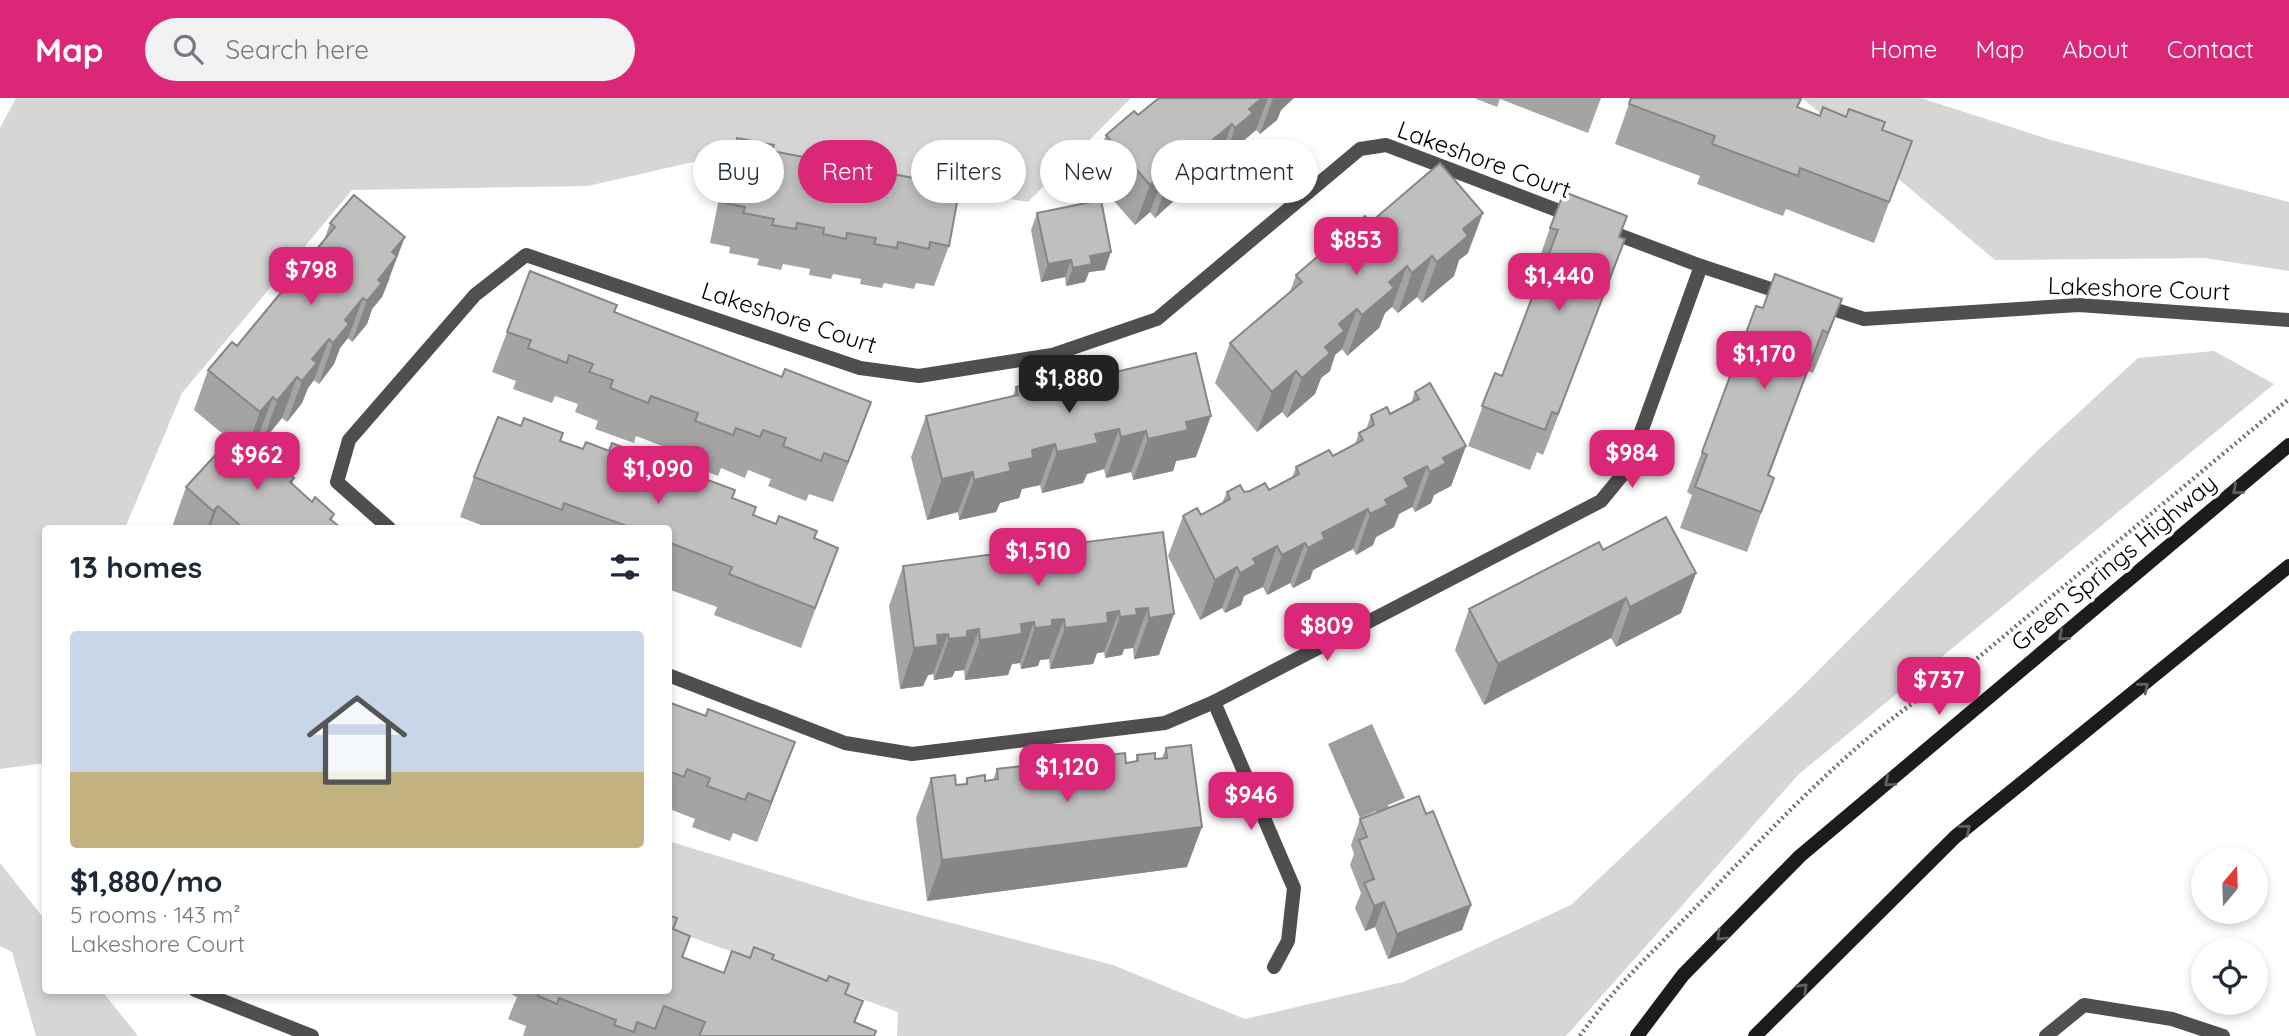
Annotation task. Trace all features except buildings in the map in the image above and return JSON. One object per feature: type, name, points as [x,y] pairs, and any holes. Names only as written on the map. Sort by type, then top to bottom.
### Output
[{"type":"main road","name":"Green Springs Highway","points":[[1637,1036],[1683,975],[1800,856],[2289,445]]},
{"type":"main road","points":[[1755,1036],[1955,838],[2289,566]]},
{"type":"street","name":"Lakeshore Court","points":[[386,525],[337,482],[349,440],[475,295],[526,255],[860,368],[919,376],[1052,355],[1157,319],[1360,149],[1386,145],[1701,266],[1864,319],[2079,305],[2289,320]]},
{"type":"street","points":[[672,677],[845,743],[912,754],[1165,723],[1214,702],[1601,501],[1628,468],[1701,266]]},
{"type":"street","points":[[1214,702],[1294,888],[1288,941],[1274,967]]},
{"type":"street","points":[[205,994],[312,1036]]},
{"type":"street","points":[[2046,1036],[2084,1005],[2172,1019],[2223,1036]]},
{"type":"path","points":[[1580,1036],[1626,980],[1791,809],[1918,697],[1962,671],[2289,399]]},
{"type":"shaded area","points":[[16,98],[1131,98],[1089,140],[1040,140],[1040,190],[1028,202],[1026,140],[911,140],[911,182],[897,179],[897,140],[798,140],[798,162],[784,160],[784,140],[693,140],[693,162],[588,186],[352,190],[182,393],[126,525],[42,525],[42,763],[0,769],[0,128]]},
{"type":"shaded area","points":[[1802,98],[1921,98],[2051,140],[2289,202],[2289,271],[2204,258],[1995,260]]},
{"type":"shaded area","points":[[2214,351],[2274,384],[1799,774],[1566,1036],[897,1036],[898,1012],[672,930],[672,842],[863,900],[1113,965],[1245,1019],[1403,982],[1571,905],[1807,682],[2039,449],[2138,358]]},
{"type":"shaded area","points":[[1372,724],[1405,798],[1388,805],[1390,812],[1379,817],[1376,811],[1360,818],[1328,744]]},
{"type":"shaded area","points":[[0,863],[42,916],[42,994],[104,994],[138,1036],[36,1036],[12,952],[0,946]]}]
